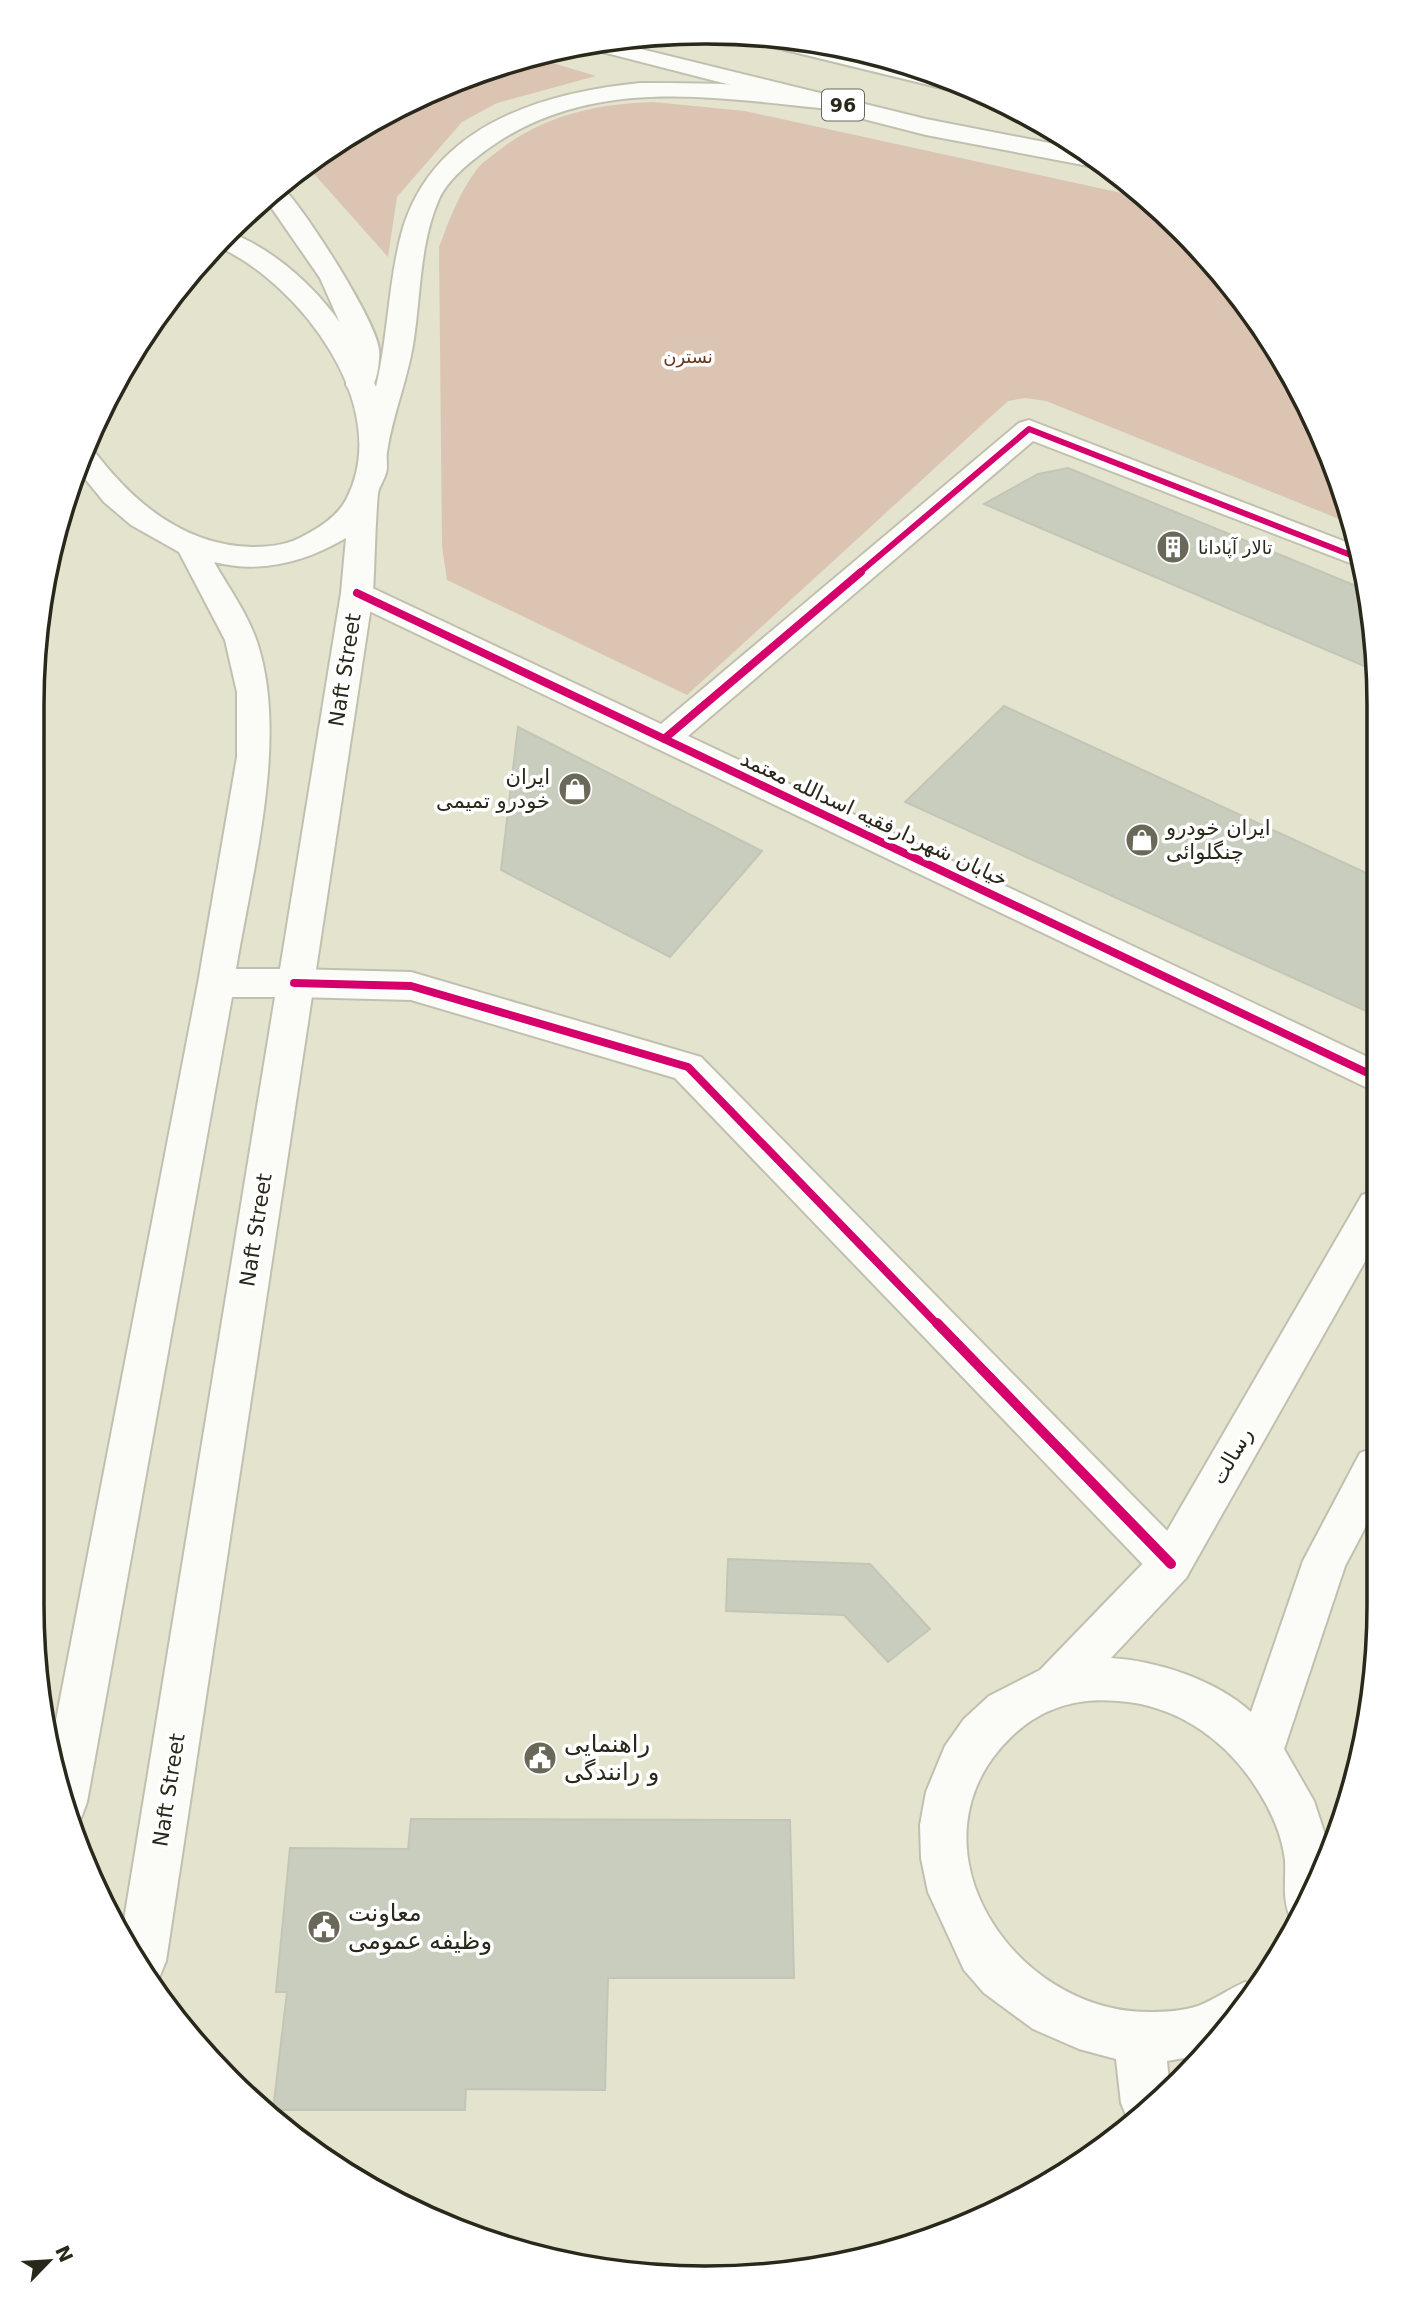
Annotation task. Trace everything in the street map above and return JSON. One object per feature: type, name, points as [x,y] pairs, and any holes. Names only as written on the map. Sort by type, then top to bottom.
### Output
[{"type":"main road","name":"96","points":[[614,50],[926,127],[1073,155]]},
{"type":"main road","points":[[89,465],[129,508],[156,529],[190,545],[234,556],[263,556],[293,551],[321,540],[342,527],[365,498],[374,471],[376,444],[400,345],[409,250],[427,198],[452,166],[484,136],[533,112],[589,96],[641,90],[717,91],[833,102]]},
{"type":"main road","points":[[279,200],[334,278],[365,348],[360,385]]},
{"type":"main road","points":[[232,244],[257,256],[303,295],[341,345],[371,416],[376,444]]},
{"type":"main road","points":[[664,739],[1029,429],[1350,555]]},
{"type":"main road","name":"Naft Street","points":[[143,1953],[357,593],[365,498]]},
{"type":"main road","points":[[68,1782],[216,983],[254,757],[253,692],[241,640],[190,545]]},
{"type":"main road","name":"خیابان شهردارفقیه اسدالله معتمد","points":[[357,593],[1367,1073]]},
{"type":"main road","points":[[216,983],[411,986],[688,1067],[1171,1564]]},
{"type":"main road","name":"رسالت","points":[[1057,1684],[1171,1564],[1367,1222]]},
{"type":"main road","points":[[1260,1752],[1325,1561],[1367,1481]]},
{"type":"main road","points":[[1221,2019],[1198,2031],[1139,2038],[1079,2026],[1025,1996],[981,1952],[952,1898],[942,1842],[950,1788],[973,1741],[1010,1705],[1057,1684],[1111,1677],[1166,1687],[1217,1713],[1260,1752],[1292,1801],[1313,1866]]},
{"type":"main road","points":[[1139,2038],[1146,2099]]},
{"type":"green space","points":[[550,62],[596,76],[497,103],[462,122],[397,197],[388,257],[313,173],[375,132],[413,112],[493,79]]},
{"type":"green space","name":"نسترن","points":[[653,102],[745,111],[1124,194],[1203,269],[1256,338],[1299,413],[1317,452],[1340,520],[1046,401],[1025,398],[1008,401],[687,695],[447,580],[442,546],[439,247],[465,188],[479,167],[489,158],[515,139],[552,120],[591,109]]},
{"type":"building","name":"تالار آپادانا","points":[[1068,468],[1357,586],[1366,667],[984,504],[1038,474]]},
{"type":"building","name":"ایران خودرو چنگلوائی","points":[[1004,706],[1367,873],[1367,1011],[905,802]]},
{"type":"building","name":"ایران خودرو تمیمی","points":[[518,727],[762,851],[670,957],[501,870]]},
{"type":"building","points":[[728,1559],[870,1564],[930,1629],[888,1662],[844,1615],[726,1611]]},
{"type":"building","points":[[411,1819],[790,1820],[794,1978],[608,1978],[605,2090],[466,2089],[465,2110],[279,2110],[274,2106],[287,1992],[276,1992],[290,1848],[408,1849]]},
{"type":"cycle path","points":[[664,739],[1029,429],[1350,555]]},
{"type":"cycle path","points":[[357,593],[1367,1073]]},
{"type":"cycle path","points":[[294,983],[411,986],[688,1067],[1171,1564]]},
{"type":"place","name":"تالار آپادانا","points":[[1173,547]]},
{"type":"place","name":"ایران خودرو تمیمی","points":[[575,789]]},
{"type":"place","name":"ایران خودرو چنگلوائی","points":[[1142,840]]},
{"type":"place","name":"راهنمایی و رانندگی","points":[[540,1758]]},
{"type":"place","name":"معاونت وظیفه عمومی","points":[[324,1927]]}]
